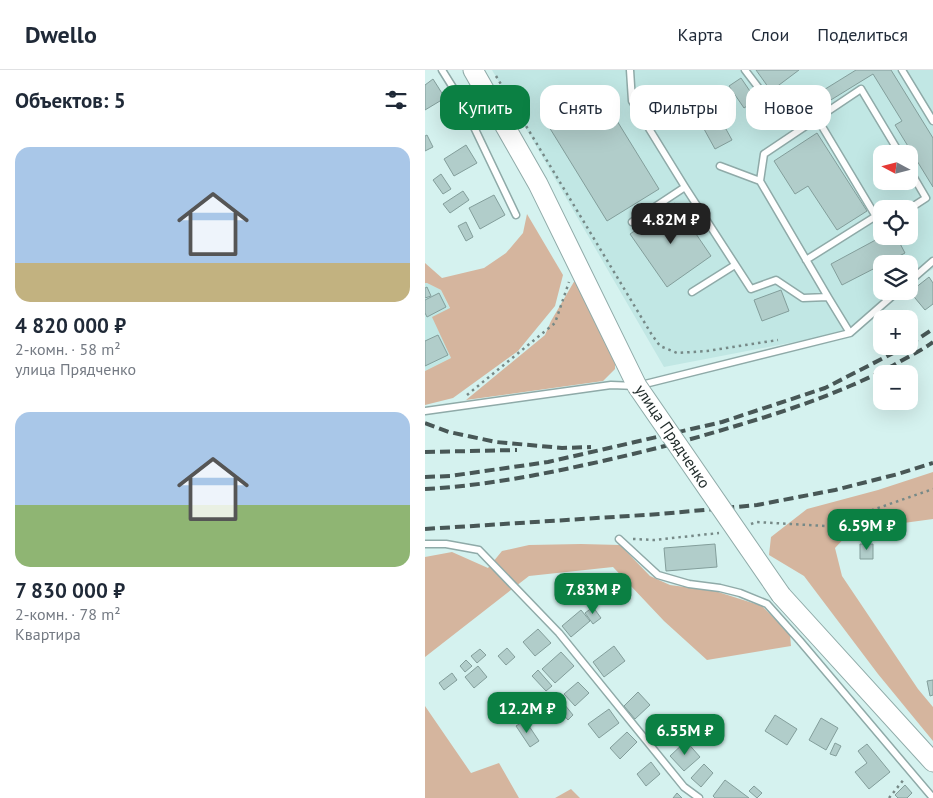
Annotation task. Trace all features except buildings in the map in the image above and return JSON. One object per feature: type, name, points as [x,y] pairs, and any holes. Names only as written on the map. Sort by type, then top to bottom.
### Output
[{"type":"main road","name":"улица Прядченко","points":[[473,70],[538,184],[637,386],[781,594],[933,762]]},
{"type":"lane","points":[[442,70],[462,102],[516,215]]},
{"type":"lane","points":[[630,70],[632,101],[751,289],[776,280],[803,298],[828,297]]},
{"type":"lane","points":[[745,70],[756,85]]},
{"type":"lane","points":[[902,70],[933,121]]},
{"type":"lane","points":[[831,109],[861,89],[895,145]]},
{"type":"lane","points":[[760,182],[764,154],[799,130]]},
{"type":"lane","points":[[824,130],[873,211]]},
{"type":"lane","points":[[720,166],[760,182],[850,333]]},
{"type":"lane","points":[[918,184],[926,198],[918,203]]},
{"type":"lane","points":[[633,222],[685,187]]},
{"type":"lane","points":[[806,260],[873,218]]},
{"type":"lane","points":[[918,274],[933,261]]},
{"type":"lane","points":[[691,292],[735,265]]},
{"type":"lane","points":[[425,411],[611,385],[637,386],[850,333],[888,300]]},
{"type":"lane","points":[[619,539],[658,575],[689,584],[720,588],[767,604],[933,798]]},
{"type":"lane","points":[[425,544],[446,544],[479,550],[559,633],[684,787],[699,798]]},
{"type":"path","points":[[492,70],[660,346],[677,353],[707,351],[779,340]]},
{"type":"path","points":[[538,184],[556,175]]},
{"type":"path","points":[[452,407],[555,323],[571,278]]},
{"type":"path","points":[[747,525],[756,522],[827,526],[933,489]]},
{"type":"path","points":[[619,539],[654,540],[721,533]]},
{"type":"path","points":[[889,798],[910,771]]},
{"type":"shaded area","points":[[492,70],[933,70],[933,269],[918,278],[918,255],[873,255],[873,300],[884,300],[847,332],[664,367],[527,130],[530,130],[530,85],[501,85]]},
{"type":"shaded area","points":[[527,214],[563,275],[555,306],[518,351],[453,398],[425,405],[425,371],[451,358],[432,317],[450,308],[441,290],[425,283],[425,263],[442,278],[484,268],[506,253],[523,233]]},
{"type":"shaded area","points":[[575,280],[615,355],[615,369],[603,381],[466,400],[545,335]]},
{"type":"shaded area","points":[[425,283],[441,290],[450,309],[433,317],[451,358],[425,371]]},
{"type":"shaded area","points":[[933,472],[933,519],[852,530],[835,548],[842,576],[918,689],[933,707],[933,741],[878,674],[804,576],[769,555],[771,537],[807,509],[878,490]]},
{"type":"shaded area","points":[[529,545],[620,545],[650,576],[670,585],[715,591],[762,606],[790,634],[791,646],[707,660],[664,621],[613,567],[529,576],[425,657],[425,557],[452,552],[488,568],[502,551]]},
{"type":"shaded area","points":[[425,706],[471,773],[499,763],[519,798],[425,798]]},
{"type":"shaded area","points":[[571,789],[580,798],[555,798]]},
{"type":"railway","points":[[918,339],[933,329]]},
{"type":"railway","points":[[425,489],[487,483],[548,473],[646,451],[721,431],[779,413],[838,391],[894,365],[933,342]]},
{"type":"railway","points":[[425,477],[450,476],[548,462],[722,422],[825,388],[889,355]]},
{"type":"railway","points":[[425,423],[449,432],[496,442],[562,448],[591,447]]},
{"type":"railway","points":[[425,452],[517,450]]},
{"type":"railway","points":[[425,529],[660,514],[757,505],[835,490],[933,463]]}]
